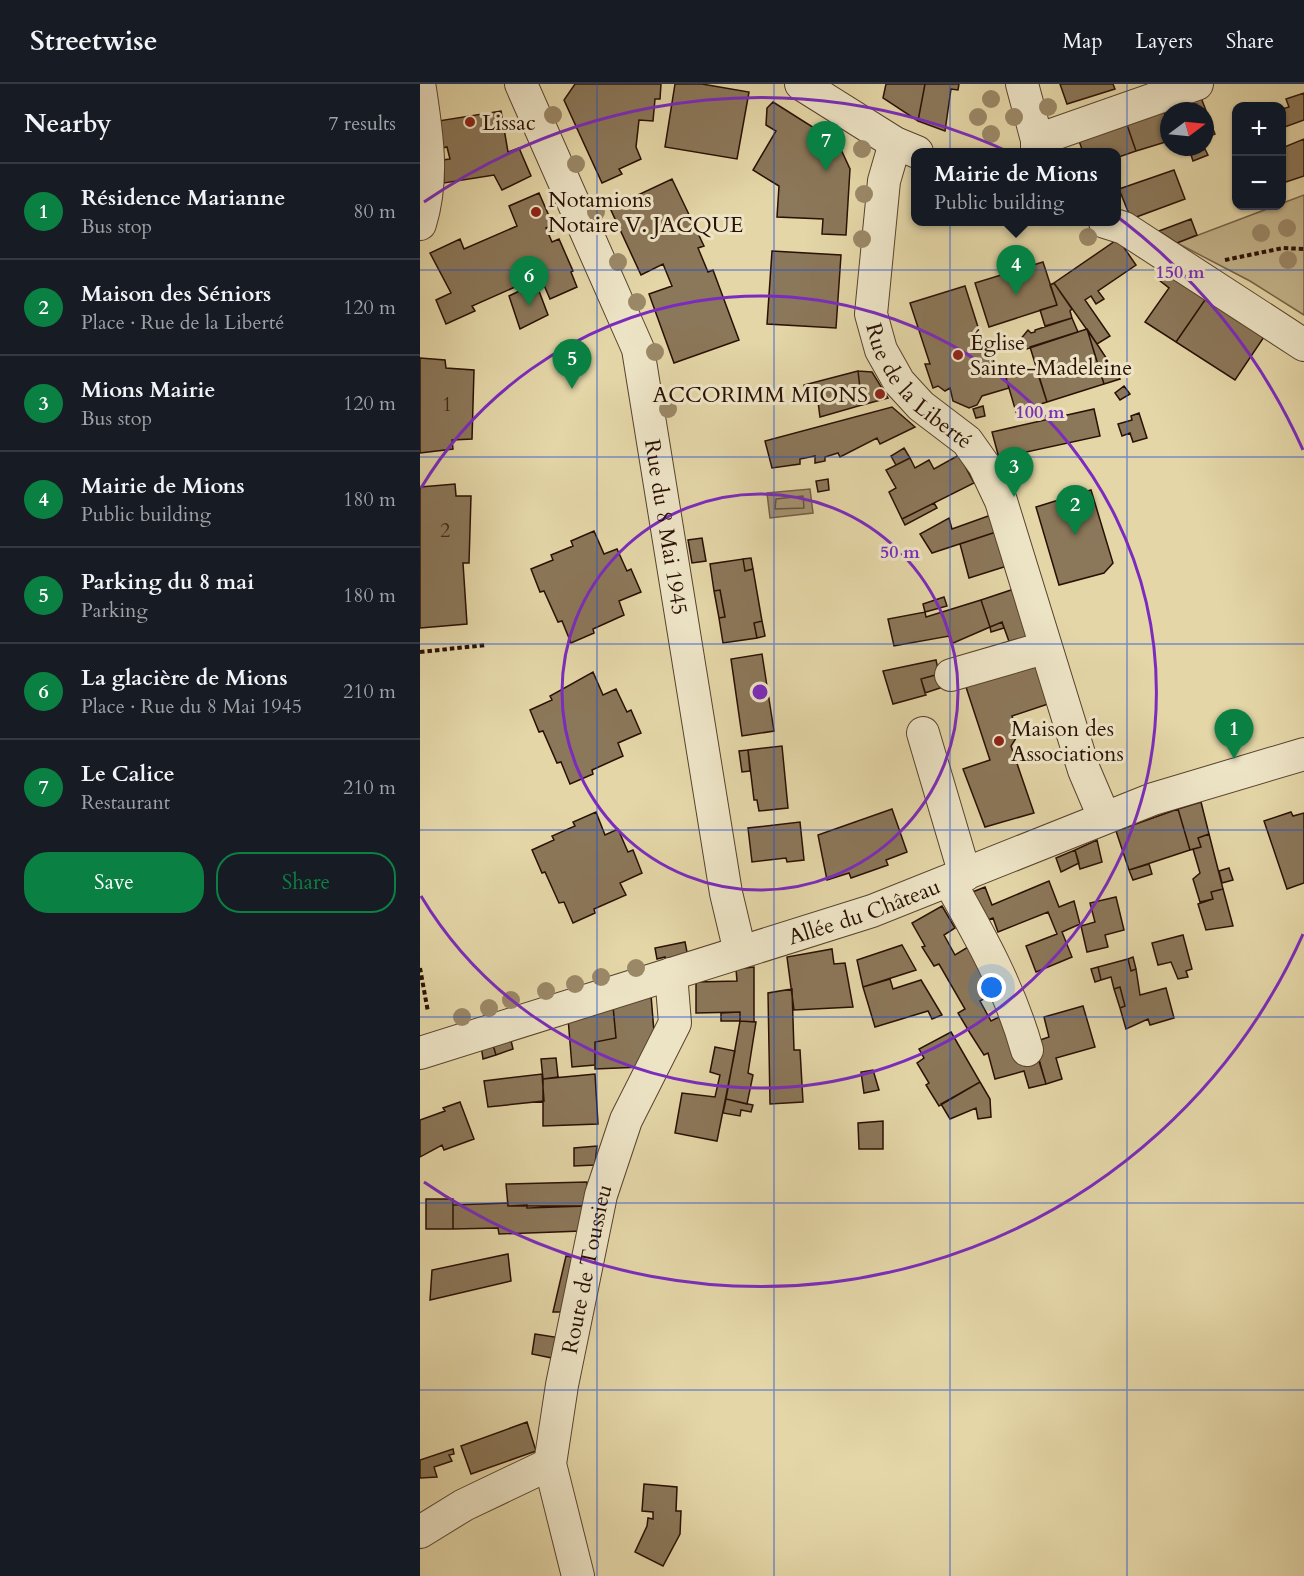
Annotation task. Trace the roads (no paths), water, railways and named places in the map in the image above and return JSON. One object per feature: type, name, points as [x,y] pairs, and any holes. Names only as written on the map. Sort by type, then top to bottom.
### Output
[{"type":"street","name":"Rue du 8 Mai 1945","points":[[521,84],[638,349],[726,893],[740,952]]},
{"type":"street","points":[[801,84],[906,148]]},
{"type":"street","points":[[1022,84],[1037,146],[1197,84]]},
{"type":"street","points":[[420,89],[430,163],[426,204],[420,224]]},
{"type":"street","name":"Rue de la Liberté","points":[[906,148],[884,181],[871,315],[881,350],[899,382],[921,406],[967,441],[984,465],[1001,501],[1083,770],[1104,817]]},
{"type":"street","points":[[1117,226],[1304,345]]},
{"type":"street","points":[[951,675],[1044,648]]},
{"type":"street","points":[[924,733],[957,878],[1017,1013],[1027,1050]]},
{"type":"street","name":"Allée du Château","points":[[420,1053],[872,911],[1153,799],[1304,754]]},
{"type":"street","name":"Route de Toussieu","points":[[578,1576],[550,1464],[562,1385],[601,1195],[626,1120],[675,1023],[671,974]]},
{"type":"street","points":[[420,1532],[464,1505],[550,1464]]},
{"type":"water","points":[[810,489],[813,513],[770,518],[767,493]]},
{"type":"place","name":"Lissac","points":[[470,122]]},
{"type":"place","name":"Le Calice","points":[[826,171]]},
{"type":"place","name":"Notamions Notaire V. JACQUE","points":[[536,212]]},
{"type":"place","name":"Mairie de Mions","points":[[1016,295]]},
{"type":"place","name":"La glacière de Mions","points":[[529,306]]},
{"type":"place","name":"Église Sainte-Madeleine","points":[[958,355]]},
{"type":"place","name":"Parking du 8 mai","points":[[572,389]]},
{"type":"place","name":"ACCORIMM MIONS","points":[[880,394]]},
{"type":"place","name":"Mions Mairie","points":[[1014,497]]},
{"type":"place","name":"Maison des Séniors","points":[[1075,535]]},
{"type":"place","name":"Maison des Associations","points":[[999,741]]},
{"type":"place","name":"Résidence Marianne","points":[[1234,759]]}]
